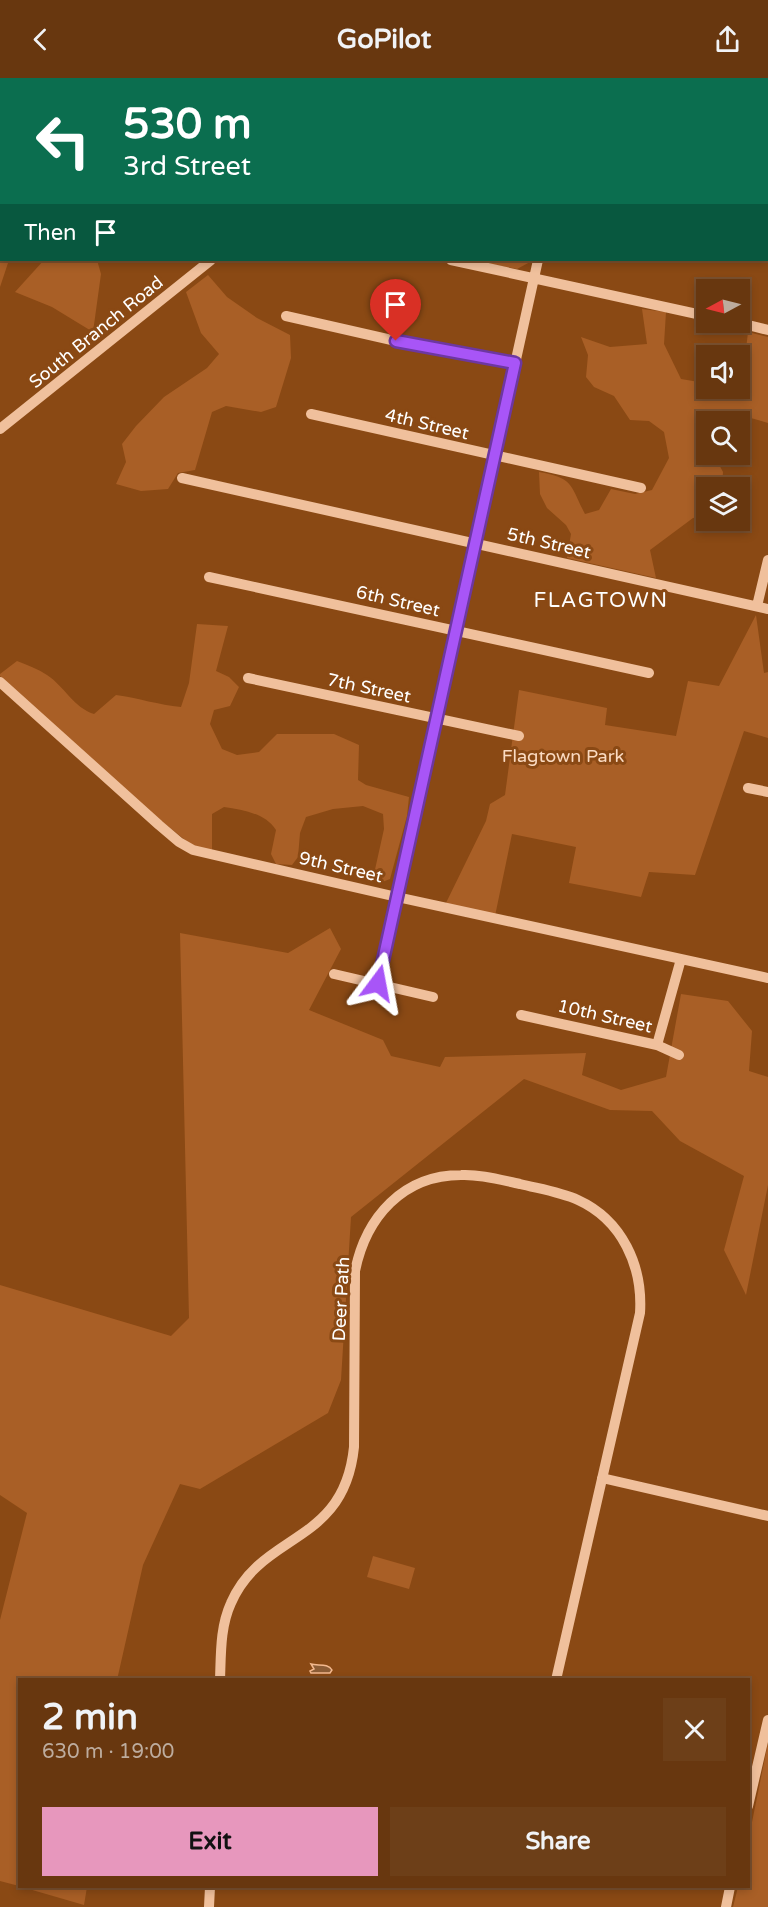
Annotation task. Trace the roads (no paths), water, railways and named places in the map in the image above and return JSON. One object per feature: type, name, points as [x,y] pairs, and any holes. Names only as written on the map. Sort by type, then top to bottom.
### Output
[{"type":"street","name":"South Branch Road","points":[[0,429],[210,261]]},
{"type":"street","points":[[456,261],[696,314]]},
{"type":"street","points":[[378,983],[538,261]]},
{"type":"street","points":[[286,316],[418,346],[515,363]]},
{"type":"street","points":[[750,326],[768,330]]},
{"type":"street","name":"4th Street","points":[[311,414],[641,488]]},
{"type":"street","name":"5th Street","points":[[182,478],[763,607]]},
{"type":"street","points":[[763,607],[768,560]]},
{"type":"street","name":"6th Street","points":[[209,577],[649,673]]},
{"type":"street","name":"7th Street","points":[[248,678],[519,736]]},
{"type":"street","name":"9th Street","points":[[0,681],[179,842],[193,850],[768,978]]},
{"type":"street","points":[[748,788],[768,792]]},
{"type":"street","points":[[657,1045],[681,959]]},
{"type":"street","points":[[334,974],[433,997]]},
{"type":"street","name":"10th Street","points":[[521,1015],[657,1045],[679,1055]]},
{"type":"street","name":"Deer Path","points":[[220,1678],[225,1621],[238,1589],[259,1564],[320,1522],[336,1503],[349,1475],[354,1447],[355,1289],[359,1255],[366,1235],[377,1217],[400,1195],[418,1185],[449,1175],[464,1174],[560,1193],[591,1207],[612,1226],[624,1241],[636,1266],[639,1281],[640,1313],[556,1678]]},
{"type":"street","points":[[602,1479],[768,1516]]},
{"type":"street","points":[[750,1797],[768,1720]]},
{"type":"street","points":[[209,1907],[210,1888]]},
{"type":"street","points":[[726,1907],[730,1888]]},
{"type":"district","name":"FLAGTOWN","points":[[601,600]]},
{"type":"park label","name":"Flagtown Park","points":[[563,756]]}]
